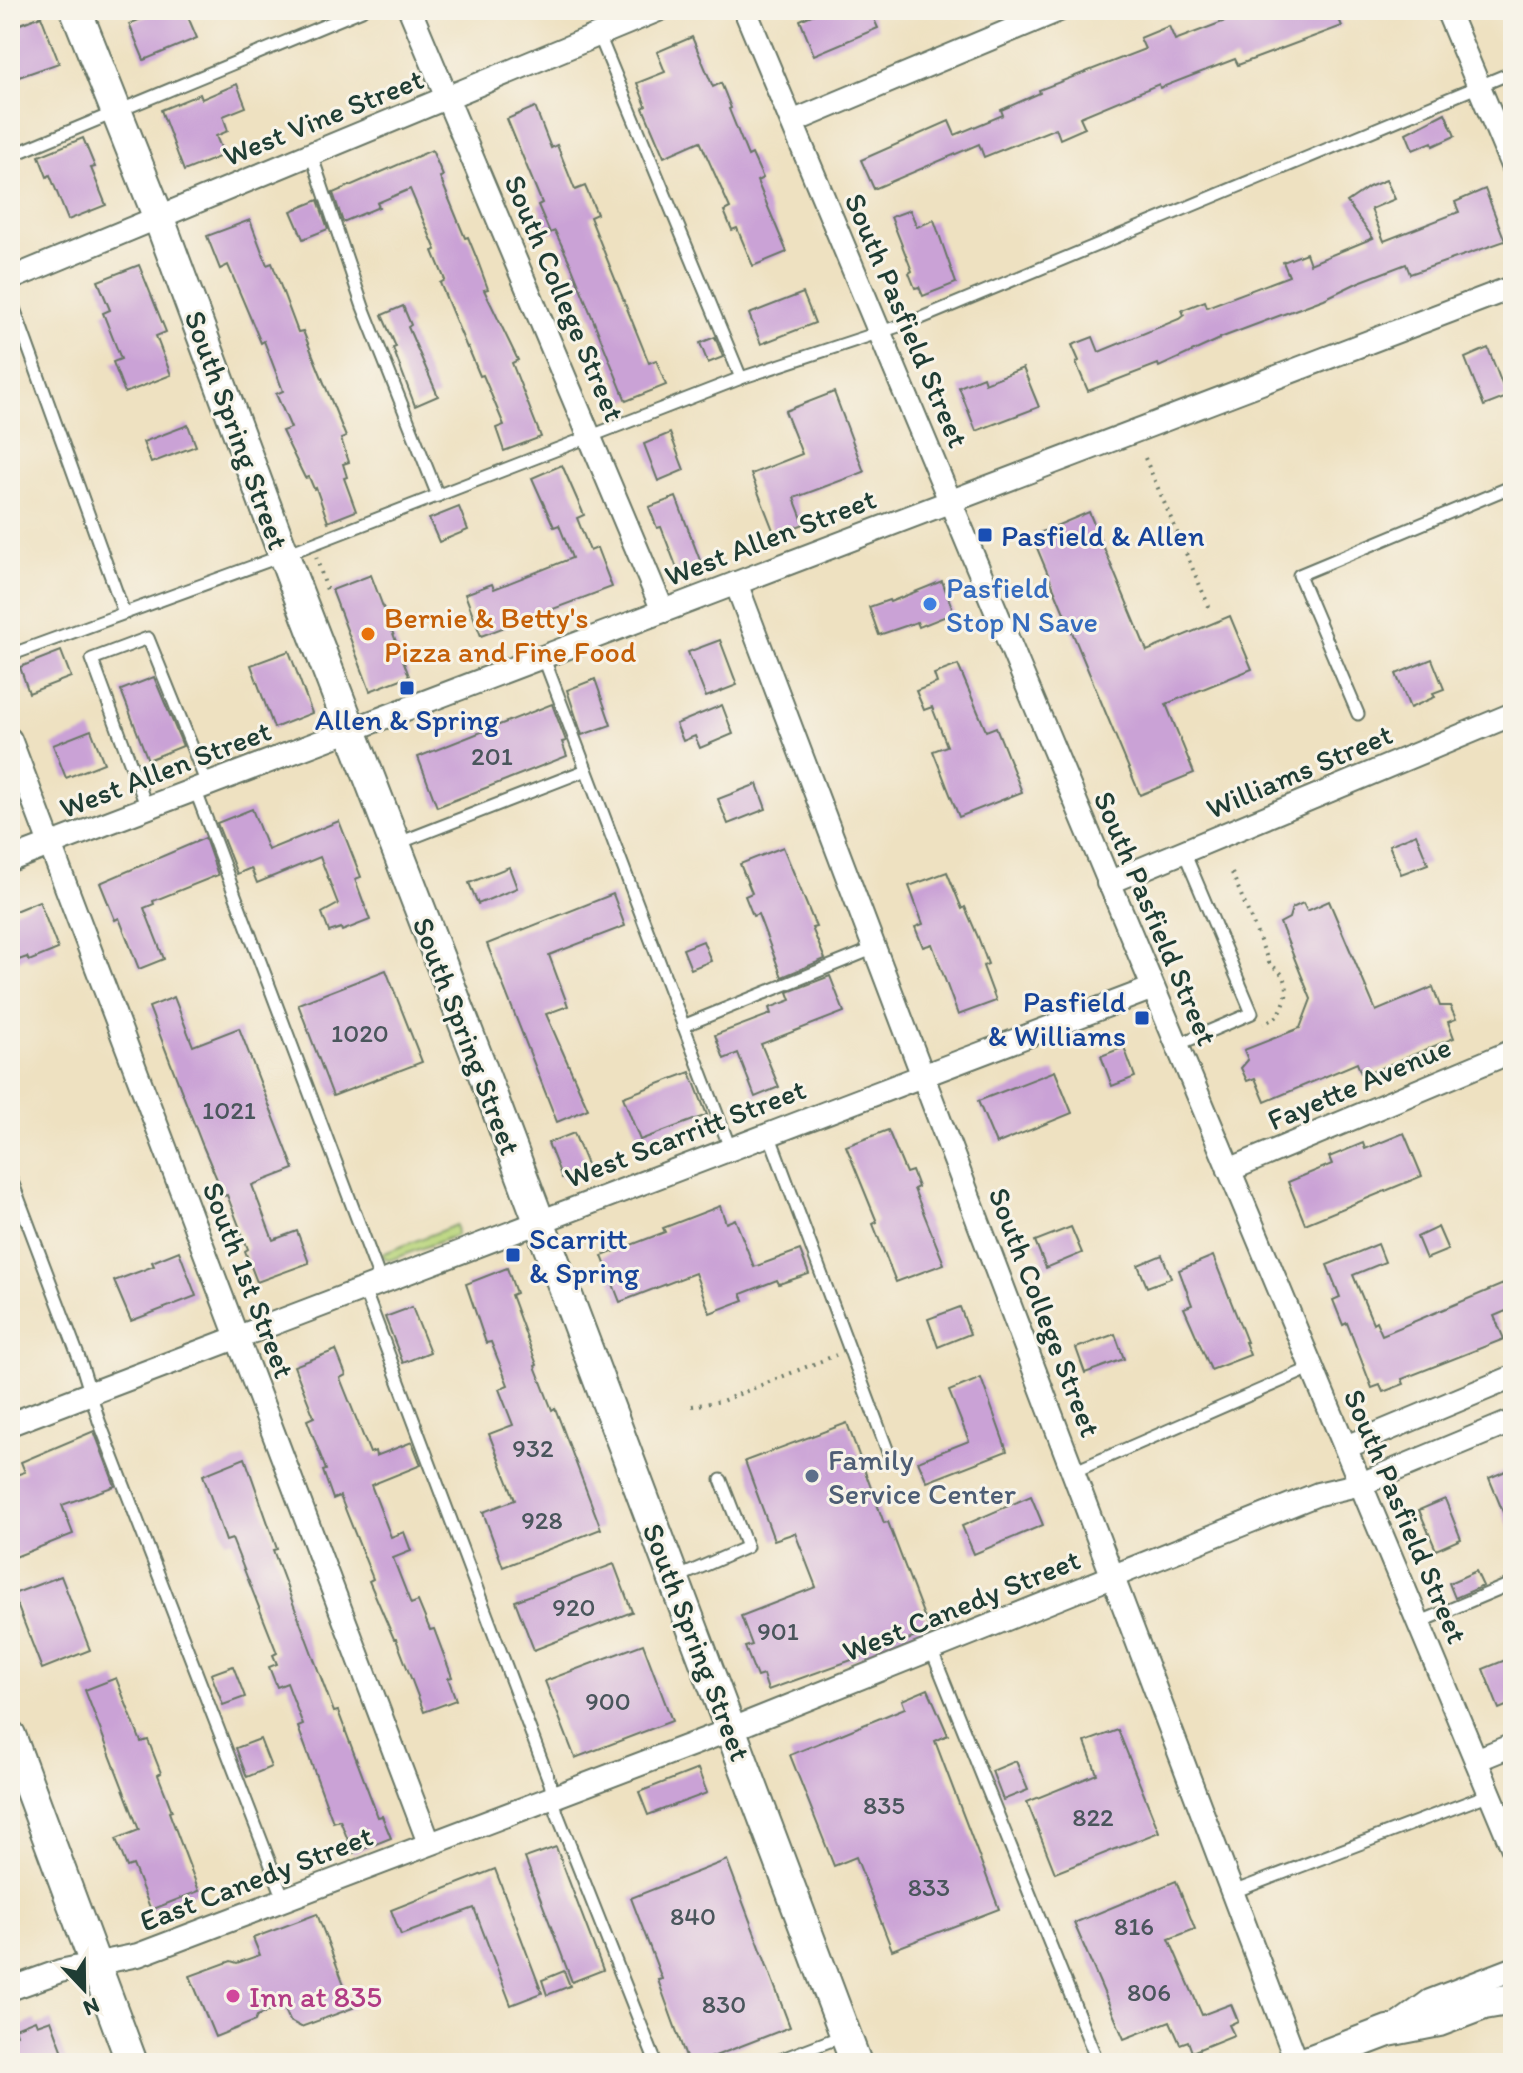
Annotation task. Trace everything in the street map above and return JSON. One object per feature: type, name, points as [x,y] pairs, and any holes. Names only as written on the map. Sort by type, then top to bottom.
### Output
[{"type":"street","name":"South Spring Street","points":[[76,10],[297,549],[351,730],[856,2063]]},
{"type":"street","name":"South College Street","points":[[410,10],[663,611]]},
{"type":"street","name":"West Vine Street","points":[[10,279],[658,10]]},
{"type":"street","name":"South Pasfield Street","points":[[745,10],[1513,1849]]},
{"type":"street","points":[[792,122],[1059,10]]},
{"type":"street","points":[[1447,10],[1513,168]]},
{"type":"street","name":"West Allen Street","points":[[10,860],[1513,287]]},
{"type":"street","name":"South College Street","points":[[736,583],[1297,2063]]},
{"type":"street","name":"Williams Street","points":[[1108,883],[1513,714]]},
{"type":"street","name":"South 1st Street","points":[[10,739],[429,1843]]},
{"type":"street","name":"West Scarritt Street","points":[[10,1424],[1153,988]]},
{"type":"street","name":"Fayette Avenue","points":[[1229,1170],[1513,1051]]},
{"type":"street","points":[[1346,1447],[1513,1377]]},
{"type":"street","name":"West Canedy Street","points":[[429,1843],[730,1730],[1318,1494],[1361,1484],[1513,1421]]},
{"type":"street","points":[[10,1735],[132,2063]]},
{"type":"street","points":[[1476,1760],[1513,1745]]},
{"type":"street","name":"East Canedy Street","points":[[10,1989],[60,1971],[138,1955],[429,1843]]},
{"type":"street","points":[[1388,2031],[1430,2001],[1513,1969]]},
{"type":"street","points":[[1304,2063],[1388,2031],[1439,2021],[1484,2004],[1513,1999]]},
{"type":"lane","points":[[10,156],[362,10]]},
{"type":"lane","points":[[599,35],[741,378]]},
{"type":"lane","points":[[10,655],[438,496],[741,378],[943,309],[1513,72]]},
{"type":"lane","points":[[311,154],[363,307],[438,496]]},
{"type":"lane","points":[[10,297],[124,613]]},
{"type":"lane","points":[[1358,714],[1299,575],[1513,486]]},
{"type":"lane","points":[[147,808],[92,659],[148,638],[372,1285],[546,1773],[551,1798],[656,2063]]},
{"type":"lane","points":[[543,656],[730,1148]]},
{"type":"lane","points":[[395,844],[586,770]]},
{"type":"lane","points":[[1177,1045],[1252,1013],[1184,852]]},
{"type":"lane","points":[[683,1026],[875,948]]},
{"type":"lane","points":[[769,1133],[891,1460]]},
{"type":"lane","points":[[10,1176],[92,1394],[99,1421],[284,1899]]},
{"type":"lane","points":[[1073,1472],[1311,1368]]},
{"type":"lane","points":[[673,1579],[747,1547],[721,1480]]},
{"type":"lane","points":[[1418,1623],[1513,1583]]},
{"type":"lane","points":[[931,1649],[1098,2063]]},
{"type":"lane","points":[[1233,1892],[1490,1794]]},
{"type":"lane","points":[[772,2063],[845,2035]]},
{"type":"path","points":[[1145,458],[1210,609]]},
{"type":"path","points":[[297,549],[327,590]]},
{"type":"path","points":[[1232,873],[1270,965],[1282,974],[1288,990],[1278,1016],[1258,1026]]},
{"type":"path","points":[[692,1406],[722,1401],[850,1349]]},
{"type":"green space","points":[[456,1225],[457,1235],[390,1260],[379,1255]]},
{"type":"building","points":[[162,10],[185,10],[197,38],[144,60],[129,24]]},
{"type":"building","points":[[823,10],[870,10],[878,28],[814,55],[800,20]]},
{"type":"building","points":[[1254,10],[1335,10],[1342,26],[1238,65],[1235,59],[1160,88],[1159,84],[1080,117],[1085,128],[1060,139],[1056,128],[984,157],[979,144],[874,189],[861,160],[949,121],[955,135],[1003,115],[1001,110],[1040,93],[1039,90],[1145,49],[1140,38],[1169,26],[1175,40]]},
{"type":"building","points":[[41,16],[59,63],[10,80],[10,28]]},
{"type":"building","points":[[692,37],[713,87],[721,83],[748,156],[752,154],[763,178],[757,181],[787,252],[753,266],[737,228],[732,230],[724,211],[730,208],[700,141],[664,157],[643,108],[646,106],[637,83],[665,72],[657,52]]},
{"type":"building","points":[[237,84],[246,107],[223,116],[228,131],[216,136],[224,155],[184,171],[161,110],[200,94],[202,99]]},
{"type":"building","points":[[535,107],[551,148],[557,145],[575,190],[585,186],[597,214],[590,217],[649,363],[656,360],[666,385],[626,401],[571,265],[555,231],[550,233],[538,205],[542,203],[507,119]]},
{"type":"building","points":[[1445,113],[1455,136],[1433,146],[1432,142],[1413,150],[1406,133]]},
{"type":"building","points":[[83,138],[106,205],[68,220],[39,156]]},
{"type":"building","points":[[432,150],[465,238],[468,237],[477,259],[488,289],[484,290],[518,360],[512,363],[541,437],[504,451],[496,428],[504,425],[440,283],[445,280],[433,251],[436,250],[410,189],[377,203],[379,207],[343,222],[333,193]]},
{"type":"building","points":[[1386,180],[1395,199],[1371,209],[1384,241],[1459,212],[1455,202],[1485,189],[1505,241],[1410,274],[1406,264],[1220,338],[1159,367],[1158,364],[1088,391],[1072,345],[1093,337],[1099,352],[1179,319],[1184,315],[1182,310],[1205,301],[1207,307],[1289,276],[1283,262],[1306,253],[1310,264],[1373,238],[1347,202]]},
{"type":"building","points":[[318,200],[328,229],[303,239],[291,211]]},
{"type":"building","points":[[910,210],[917,227],[934,220],[956,283],[923,296],[919,287],[915,288],[909,273],[912,271],[891,217]]},
{"type":"building","points":[[250,220],[267,265],[272,263],[298,332],[303,331],[346,437],[341,439],[349,462],[343,464],[347,477],[344,478],[356,511],[328,522],[316,488],[309,477],[305,478],[282,431],[291,428],[276,394],[283,391],[264,341],[261,343],[228,265],[220,269],[207,236]]},
{"type":"building","points":[[139,265],[166,332],[156,336],[171,375],[125,393],[113,362],[121,359],[103,313],[110,310],[98,281]]},
{"type":"building","points":[[803,293],[815,323],[761,344],[749,314]]},
{"type":"building","points":[[403,306],[411,325],[408,327],[438,396],[415,406],[382,315]]},
{"type":"building","points":[[715,337],[723,357],[708,363],[700,343]]},
{"type":"building","points":[[1488,348],[1507,397],[1484,406],[1465,358]]},
{"type":"building","points":[[1023,368],[1039,407],[976,431],[959,387],[983,377],[985,383]]},
{"type":"building","points":[[834,392],[864,472],[794,498],[804,524],[775,535],[751,474],[802,454],[785,411]]},
{"type":"building","points":[[188,425],[196,446],[151,463],[143,442]]},
{"type":"building","points":[[670,433],[684,470],[658,481],[644,444]]},
{"type":"building","points":[[562,465],[584,515],[577,518],[590,551],[597,548],[612,587],[481,636],[465,594],[492,584],[494,589],[572,558],[559,525],[554,527],[532,478]]},
{"type":"building","points":[[676,497],[701,563],[678,571],[661,527],[657,528],[649,507]]},
{"type":"building","points":[[459,507],[468,530],[439,542],[429,519]]},
{"type":"building","points":[[1089,512],[1147,651],[1230,616],[1252,669],[1166,704],[1194,773],[1140,795],[1032,536]]},
{"type":"building","points":[[371,575],[409,676],[370,691],[332,590]]},
{"type":"building","points":[[942,581],[954,613],[919,627],[917,622],[879,635],[869,607]]},
{"type":"building","points":[[720,640],[737,685],[706,697],[688,652]]},
{"type":"building","points":[[61,651],[71,677],[29,693],[20,667]]},
{"type":"building","points":[[289,651],[312,713],[274,728],[251,665]]},
{"type":"building","points":[[1432,659],[1444,689],[1433,693],[1435,697],[1410,708],[1396,674]]},
{"type":"building","points":[[958,665],[986,731],[996,727],[1022,792],[959,817],[933,751],[947,746],[932,707],[924,710],[916,691],[937,683],[934,674]]},
{"type":"building","points":[[154,677],[183,746],[148,760],[121,690]]},
{"type":"building","points":[[595,679],[611,725],[582,735],[567,690]]},
{"type":"building","points":[[552,704],[566,741],[562,742],[567,756],[437,807],[418,757]]},
{"type":"building","points":[[722,705],[733,734],[700,748],[695,736],[683,741],[676,724]]},
{"type":"building","points":[[91,730],[104,763],[66,778],[53,745]]},
{"type":"building","points":[[757,784],[766,809],[728,824],[718,799]]},
{"type":"building","points":[[252,809],[268,850],[339,821],[361,877],[355,879],[370,920],[342,931],[341,928],[329,932],[322,913],[338,904],[320,857],[257,883],[251,868],[237,874],[217,823]]},
{"type":"building","points":[[1416,834],[1428,864],[1401,874],[1389,845]]},
{"type":"building","points":[[205,838],[218,875],[153,901],[154,904],[144,908],[164,959],[139,969],[119,918],[115,920],[100,883]]},
{"type":"building","points":[[783,847],[816,927],[812,928],[825,959],[782,977],[758,914],[753,916],[745,896],[752,893],[740,864]]},
{"type":"building","points":[[509,867],[517,888],[478,904],[469,883]]},
{"type":"building","points":[[947,872],[978,937],[988,964],[983,966],[996,1001],[958,1015],[932,944],[923,947],[915,927],[923,924],[909,886]]},
{"type":"building","points":[[613,894],[625,926],[549,955],[568,1006],[546,1014],[588,1109],[557,1122],[487,944]]},
{"type":"building","points":[[39,901],[58,949],[29,961],[27,957],[10,963],[10,913]]},
{"type":"building","points":[[1329,901],[1376,1011],[1433,987],[1440,1006],[1450,1006],[1456,1019],[1448,1022],[1454,1038],[1362,1076],[1357,1063],[1265,1102],[1255,1078],[1247,1081],[1241,1068],[1248,1060],[1244,1050],[1300,1028],[1311,999],[1280,923],[1289,918],[1292,908],[1303,903],[1307,911]]},
{"type":"building","points":[[703,941],[711,961],[691,969],[683,949]]},
{"type":"building","points":[[386,970],[422,1062],[333,1096],[298,1004]]},
{"type":"building","points":[[830,976],[844,1012],[761,1044],[779,1087],[755,1097],[738,1053],[724,1059],[715,1035],[771,1014],[769,1008],[791,1000],[788,992]]},
{"type":"building","points":[[174,997],[193,1046],[239,1028],[294,1169],[252,1185],[273,1240],[297,1231],[309,1263],[257,1282],[227,1195],[224,1196],[202,1144],[149,1007]]},
{"type":"building","points":[[1124,1047],[1135,1077],[1112,1086],[1101,1056]]},
{"type":"building","points":[[1055,1071],[1072,1113],[996,1144],[978,1101]]},
{"type":"building","points":[[690,1072],[707,1115],[640,1140],[623,1097]]},
{"type":"building","points":[[888,1130],[906,1173],[912,1171],[918,1187],[914,1189],[944,1264],[896,1282],[873,1224],[877,1222],[846,1146]]},
{"type":"building","points":[[574,1133],[588,1167],[562,1178],[548,1143]]},
{"type":"building","points":[[1404,1133],[1422,1176],[1305,1224],[1288,1182],[1332,1164],[1329,1157],[1363,1143],[1365,1149]]},
{"type":"building","points":[[720,1206],[726,1223],[735,1219],[754,1267],[800,1250],[809,1274],[779,1284],[777,1280],[741,1294],[744,1300],[710,1313],[695,1273],[620,1302],[602,1256],[665,1232],[663,1228]]},
{"type":"building","points":[[1071,1227],[1082,1253],[1046,1268],[1035,1241]]},
{"type":"building","points":[[1438,1227],[1448,1250],[1426,1259],[1417,1237]]},
{"type":"building","points":[[1378,1244],[1385,1262],[1353,1275],[1373,1323],[1376,1321],[1382,1335],[1513,1280],[1513,1308],[1494,1316],[1504,1339],[1402,1379],[1404,1384],[1383,1392],[1380,1385],[1372,1388],[1347,1323],[1343,1325],[1333,1300],[1340,1297],[1327,1265]]},
{"type":"building","points":[[179,1251],[196,1296],[131,1321],[114,1281],[154,1266],[152,1262]]},
{"type":"building","points":[[1162,1255],[1171,1278],[1147,1287],[1138,1265]]},
{"type":"building","points":[[1213,1256],[1250,1355],[1211,1370],[1184,1308],[1192,1305],[1179,1270]]},
{"type":"building","points":[[507,1268],[516,1293],[511,1295],[535,1366],[552,1410],[555,1408],[601,1529],[503,1567],[483,1512],[515,1500],[489,1434],[513,1425],[499,1389],[508,1385],[491,1342],[486,1343],[466,1284]]},
{"type":"building","points":[[412,1307],[430,1352],[403,1363],[385,1317]]},
{"type":"building","points":[[960,1307],[970,1334],[938,1347],[928,1319]]},
{"type":"building","points":[[1115,1334],[1124,1359],[1085,1373],[1076,1348]]},
{"type":"building","points":[[336,1350],[346,1375],[340,1378],[370,1453],[375,1451],[376,1456],[412,1442],[421,1465],[371,1485],[391,1537],[404,1532],[411,1551],[393,1558],[411,1604],[418,1601],[430,1630],[434,1629],[452,1677],[448,1678],[456,1700],[424,1712],[396,1639],[369,1581],[373,1579],[340,1496],[333,1499],[323,1471],[326,1470],[307,1420],[314,1417],[294,1366]]},
{"type":"building","points":[[981,1378],[1007,1451],[927,1482],[918,1461],[969,1441],[949,1391]]},
{"type":"building","points":[[847,1423],[884,1523],[888,1522],[930,1632],[768,1690],[763,1675],[757,1677],[745,1647],[752,1645],[741,1616],[816,1587],[795,1533],[774,1540],[745,1461]]},
{"type":"building","points":[[94,1431],[115,1486],[62,1505],[73,1534],[10,1559],[10,1477],[25,1472],[21,1462]]},
{"type":"building","points":[[245,1458],[277,1549],[273,1550],[334,1712],[338,1711],[378,1817],[382,1816],[391,1838],[353,1853],[340,1820],[333,1822],[298,1727],[303,1725],[287,1683],[277,1687],[269,1667],[277,1664],[273,1655],[277,1653],[232,1539],[226,1541],[203,1475]]},
{"type":"building","points":[[1513,1468],[1513,1534],[1512,1534],[1489,1478]]},
{"type":"building","points":[[1031,1496],[1043,1525],[974,1554],[962,1526]]},
{"type":"building","points":[[1445,1499],[1461,1539],[1436,1550],[1419,1510]]},
{"type":"building","points":[[614,1564],[632,1612],[534,1650],[515,1601]]},
{"type":"building","points":[[1476,1571],[1483,1586],[1455,1598],[1449,1583]]},
{"type":"building","points":[[61,1576],[90,1650],[42,1669],[13,1594]]},
{"type":"building","points":[[643,1644],[672,1721],[575,1758],[545,1681]]},
{"type":"building","points":[[1513,1657],[1513,1703],[1499,1709],[1483,1669]]},
{"type":"building","points":[[233,1666],[245,1697],[223,1705],[211,1674]]},
{"type":"building","points":[[116,1678],[141,1742],[148,1740],[161,1773],[158,1775],[172,1811],[169,1812],[199,1891],[151,1910],[133,1865],[127,1867],[116,1839],[139,1830],[85,1690]]},
{"type":"building","points":[[928,1689],[948,1735],[935,1741],[999,1909],[892,1950],[856,1857],[834,1866],[790,1755],[905,1708],[902,1700]]},
{"type":"building","points":[[1118,1730],[1159,1832],[1055,1873],[1027,1802],[1097,1774],[1085,1742]]},
{"type":"building","points":[[260,1739],[271,1767],[247,1777],[236,1748]]},
{"type":"building","points":[[1016,1761],[1028,1790],[1003,1800],[992,1771]]},
{"type":"building","points":[[698,1769],[707,1793],[648,1815],[639,1792]]},
{"type":"building","points":[[556,1847],[603,1970],[572,1982],[525,1858]]},
{"type":"building","points":[[727,1860],[790,2027],[697,2063],[688,2063],[658,1980],[662,1979],[631,1898]]},
{"type":"building","points":[[495,1869],[542,1993],[511,2005],[474,1908],[401,1935],[391,1910]]},
{"type":"building","points":[[1176,1881],[1195,1929],[1169,1939],[1202,2015],[1231,2004],[1238,2021],[1229,2025],[1234,2035],[1192,2052],[1188,2041],[1180,2044],[1170,2021],[1124,2039],[1074,1923]]},
{"type":"building","points":[[317,1914],[353,2008],[301,2027],[290,2021],[283,2005],[257,2016],[255,2021],[215,2037],[190,1976],[231,1961],[237,1963],[260,1955],[253,1938]]},
{"type":"building","points":[[564,1971],[570,1986],[547,1995],[542,1980]]},
{"type":"building","points":[[35,2020],[37,2025],[51,2020],[67,2063],[10,2063],[10,2037],[17,2034],[15,2028]]},
{"type":"place","name":"Pasfield & Allen","points":[[985,535]]},
{"type":"place","name":"Pasfield Stop N Save","points":[[930,604]]},
{"type":"place","name":"Bernie & Betty's Pizza and Fine Food","points":[[368,634]]},
{"type":"place","name":"Allen & Spring","points":[[407,688]]},
{"type":"place","name":"Pasfield & Williams","points":[[1142,1018]]},
{"type":"place","name":"Scarritt & Spring","points":[[513,1255]]},
{"type":"place","name":"Family Service Center","points":[[812,1476]]},
{"type":"place","name":"Inn at 835","points":[[233,1996]]}]
